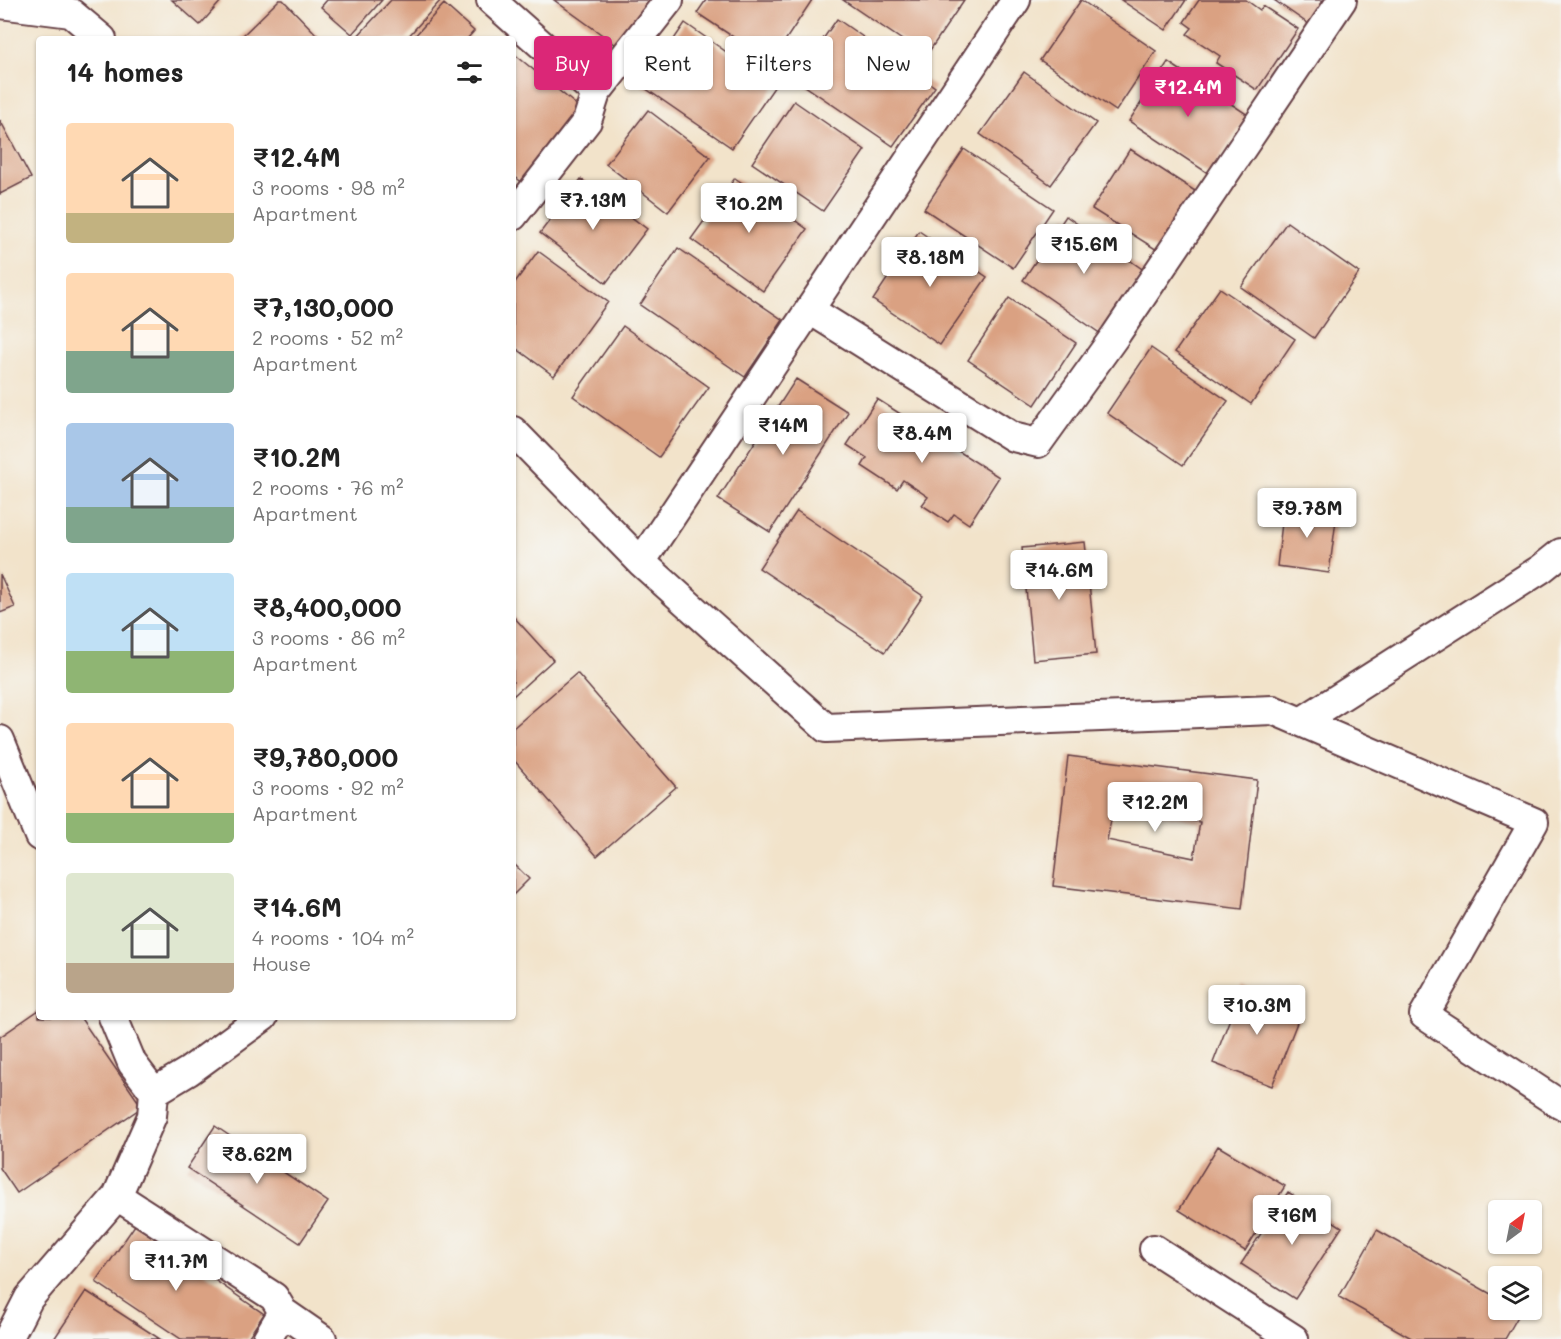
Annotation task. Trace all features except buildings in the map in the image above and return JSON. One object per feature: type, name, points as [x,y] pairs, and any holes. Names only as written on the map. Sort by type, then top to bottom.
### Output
[{"type":"street","points":[[491,0],[596,93]]},
{"type":"street","points":[[516,212],[587,121],[596,93],[669,0]]},
{"type":"street","points":[[641,562],[1016,0]]},
{"type":"street","points":[[810,310],[1013,437],[1038,443],[1128,317],[1342,0]]},
{"type":"street","points":[[0,4],[71,13],[98,36]]},
{"type":"street","points":[[516,434],[641,562],[826,728],[1273,710],[1533,822],[1424,1015],[1561,1105]]},
{"type":"street","points":[[1300,722],[1532,576],[1561,553]]},
{"type":"street","points":[[0,740],[36,829]]},
{"type":"street","points":[[8,1339],[29,1298],[117,1196],[152,1116],[154,1092],[132,1063],[114,1020]]},
{"type":"street","points":[[154,1092],[189,1071],[259,1020]]},
{"type":"street","points":[[117,1196],[274,1297],[283,1312],[322,1339]]},
{"type":"street","points":[[1154,1249],[1294,1339]]},
{"type":"street","points":[[267,1339],[283,1312]]}]
